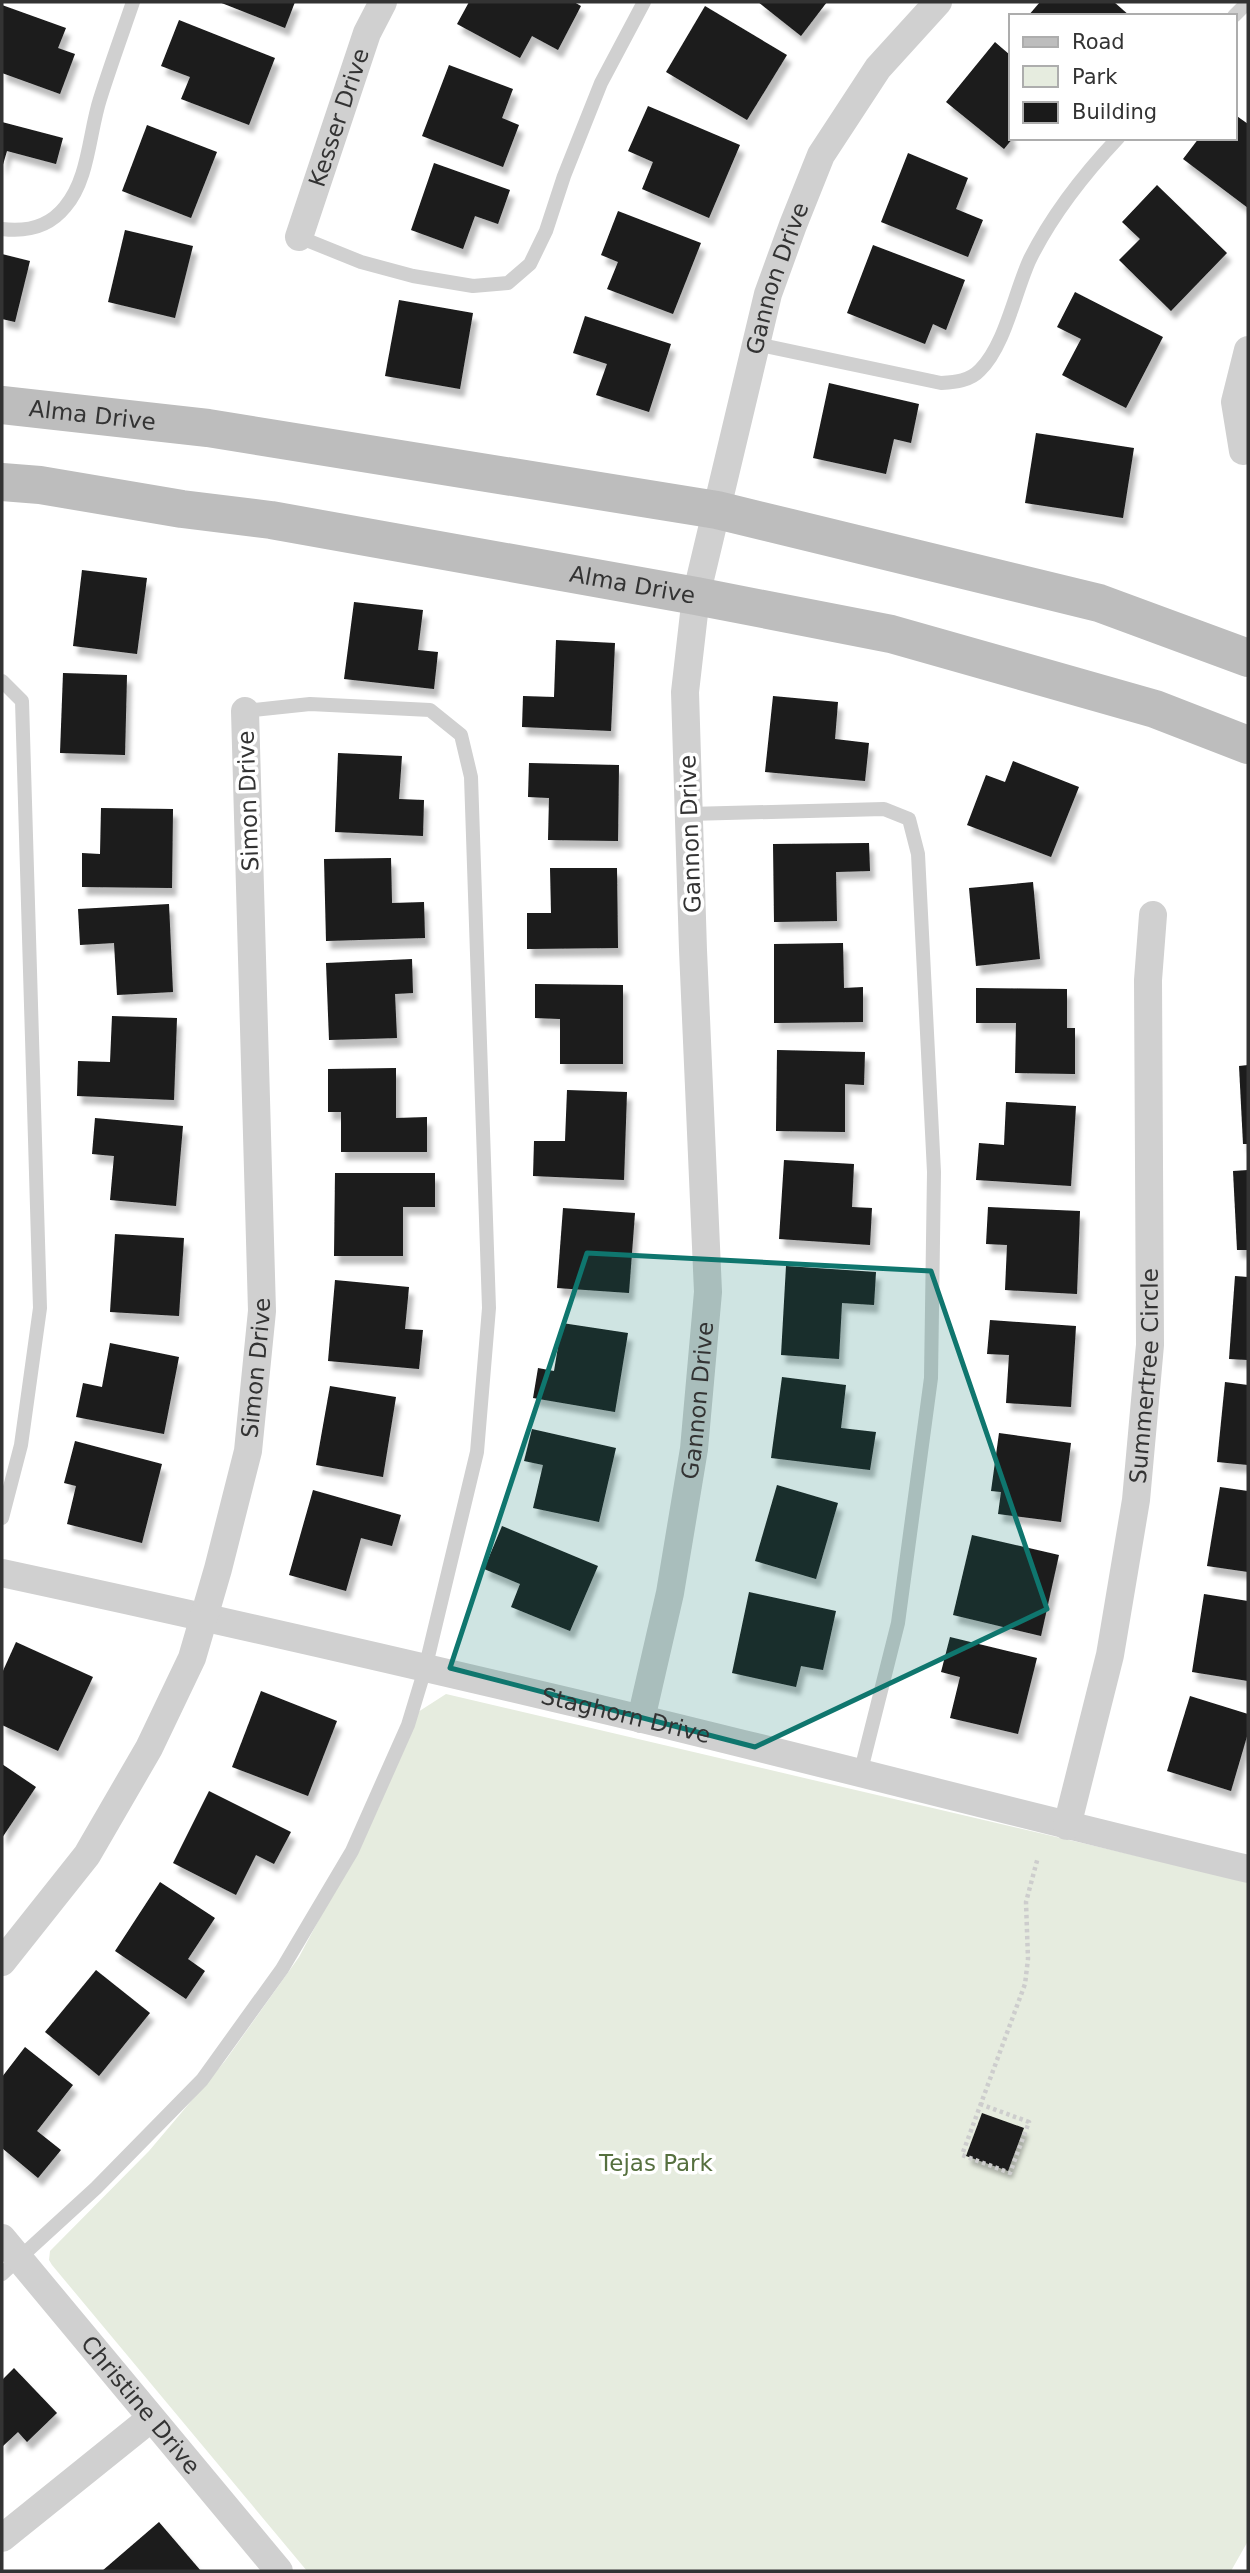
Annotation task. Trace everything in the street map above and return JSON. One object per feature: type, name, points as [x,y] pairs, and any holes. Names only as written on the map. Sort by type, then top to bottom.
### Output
[{"type":"main road","name":"Alma Drive","points":[[2,405],[208,428],[717,510],[1099,603],[1248,658]]},
{"type":"main road","name":"Alma Drive","points":[[2,482],[40,485],[182,509],[271,520],[696,596],[891,634],[1155,709],[1248,745]]},
{"type":"street","name":"Kesser Drive","points":[[299,237],[367,33],[383,2]]},
{"type":"street","name":"Gannon Drive","points":[[641,1719],[670,1593],[694,1449],[708,1292],[685,692],[696,596],[768,294],[821,155],[878,68],[938,2]]},
{"type":"street","points":[[1246,452],[1235,402],[1248,349]]},
{"type":"street","name":"Simon Drive","points":[[2,1962],[87,1855],[149,1748],[192,1658],[248,1451],[262,1311],[245,711]]},
{"type":"street","name":"Summertree Circle","points":[[1067,1826],[1110,1655],[1137,1487],[1150,1345],[1148,980],[1153,915]]},
{"type":"street","name":"Staghorn Drive","points":[[2,1573],[641,1719],[1248,1869]]},
{"type":"street","name":"Christine Drive","points":[[2,2238],[11,2267],[150,2419],[279,2571]]},
{"type":"street","points":[[2,2538],[150,2419]]},
{"type":"lane","points":[[2,229],[20,231],[46,224],[66,207],[81,178],[99,101],[133,2]]},
{"type":"lane","points":[[299,237],[361,262],[413,276],[473,286],[508,283],[530,264],[546,231],[564,176],[601,83],[644,2]]},
{"type":"lane","points":[[756,344],[941,383],[962,381],[979,371],[994,352],[1031,259],[1067,199],[1116,140]]},
{"type":"lane","points":[[2,681],[22,701],[40,1308],[21,1445],[2,1518]]},
{"type":"lane","points":[[11,2267],[96,2188],[202,2080],[282,1969],[352,1852],[408,1725],[425,1668],[477,1452],[489,1308],[471,777],[461,735],[430,710],[310,704],[245,711]]},
{"type":"lane","points":[[689,814],[884,809],[909,819],[918,854],[934,1172],[931,1378],[898,1623],[860,1774]]},
{"type":"path","points":[[980,2104],[1029,2122],[1010,2173],[962,2155],[980,2104],[1024,1984],[1028,1959],[1026,1902],[1038,1857]]},
{"type":"highlighted area","points":[[587,1253],[931,1271],[1047,1609],[755,1747],[450,1668]]},
{"type":"green space","name":"Tejas Park","points":[[446,1694],[1248,1882],[1248,2541],[1231,2571],[307,2571],[52,2265],[49,2260],[50,2251],[149,2151],[225,2061],[299,1957],[378,1809],[418,1712]]},
{"type":"building","points":[[219,2],[295,2],[285,28]]},
{"type":"building","points":[[469,2],[574,2],[581,6],[558,50],[532,36],[520,58],[457,24]]},
{"type":"building","points":[[758,2],[827,2],[801,36]]},
{"type":"building","points":[[1040,2],[1114,2],[1128,14],[1030,14]]},
{"type":"building","points":[[2,5],[66,28],[58,48],[75,54],[60,94],[2,73]]},
{"type":"building","points":[[705,6],[787,55],[747,120],[666,72]]},
{"type":"building","points":[[179,20],[275,58],[249,125],[181,99],[190,77],[161,66]]},
{"type":"building","points":[[995,42],[1009,54],[1009,140],[1011,140],[1004,149],[946,102]]},
{"type":"building","points":[[449,65],[513,89],[502,118],[519,125],[503,167],[422,136]]},
{"type":"building","points":[[648,106],[740,145],[709,218],[642,189],[653,162],[628,151]]},
{"type":"building","points":[[1236,115],[1248,124],[1248,208],[1183,159],[1197,140],[1236,140]]},
{"type":"building","points":[[2,122],[63,138],[56,164],[7,151],[2,168]]},
{"type":"building","points":[[147,125],[217,152],[191,218],[122,191]]},
{"type":"building","points":[[908,153],[968,178],[956,209],[983,220],[968,257],[881,222]]},
{"type":"building","points":[[434,163],[510,190],[498,224],[475,216],[463,249],[411,230]]},
{"type":"building","points":[[1157,185],[1227,253],[1171,311],[1119,260],[1140,239],[1122,222]]},
{"type":"building","points":[[618,211],[701,243],[673,314],[607,289],[618,262],[601,255]]},
{"type":"building","points":[[125,230],[193,246],[175,318],[108,302]]},
{"type":"building","points":[[873,245],[965,280],[946,330],[933,324],[925,344],[847,313]]},
{"type":"building","points":[[2,254],[30,261],[15,322],[2,319]]},
{"type":"building","points":[[1075,292],[1163,337],[1126,408],[1062,375],[1081,339],[1057,327]]},
{"type":"building","points":[[399,300],[473,313],[460,389],[385,376]]},
{"type":"building","points":[[585,316],[671,344],[649,412],[596,395],[607,364],[573,353]]},
{"type":"building","points":[[829,383],[919,404],[911,443],[894,439],[886,474],[813,458]]},
{"type":"building","points":[[1036,433],[1134,448],[1123,518],[1025,503]]},
{"type":"building","points":[[82,570],[147,578],[137,654],[73,646]]},
{"type":"building","points":[[354,602],[423,610],[418,650],[438,652],[434,689],[344,679]]},
{"type":"building","points":[[556,640],[615,643],[611,731],[522,727],[523,696],[554,697]]},
{"type":"building","points":[[63,673],[127,675],[125,755],[60,753]]},
{"type":"building","points":[[773,696],[838,702],[835,739],[869,743],[865,781],[765,772]]},
{"type":"building","points":[[338,753],[402,756],[399,799],[424,800],[423,836],[335,832]]},
{"type":"building","points":[[1013,761],[1079,787],[1051,857],[967,825],[986,775],[1005,782]]},
{"type":"building","points":[[529,763],[619,765],[618,841],[548,840],[549,798],[528,797]]},
{"type":"building","points":[[101,808],[173,809],[172,888],[82,887],[82,853],[100,854]]},
{"type":"building","points":[[869,843],[870,871],[836,872],[837,921],[774,922],[773,844]]},
{"type":"building","points":[[391,858],[392,903],[424,902],[425,938],[326,941],[324,859]]},
{"type":"building","points":[[550,868],[617,868],[618,948],[527,949],[527,913],[551,913]]},
{"type":"building","points":[[1033,882],[1040,959],[976,966],[969,888]]},
{"type":"building","points":[[169,904],[173,992],[117,995],[114,943],[80,945],[78,909]]},
{"type":"building","points":[[843,943],[844,988],[863,987],[863,1022],[774,1023],[774,944]]},
{"type":"building","points":[[412,959],[413,993],[395,994],[397,1038],[329,1040],[326,963]]},
{"type":"building","points":[[535,984],[623,985],[623,1064],[560,1064],[560,1019],[535,1018]]},
{"type":"building","points":[[976,988],[1067,989],[1067,1028],[1075,1028],[1075,1074],[1015,1073],[1016,1023],[976,1023]]},
{"type":"building","points":[[112,1016],[177,1018],[174,1100],[77,1096],[78,1061],[110,1062]]},
{"type":"building","points":[[777,1050],[865,1052],[864,1085],[845,1084],[845,1132],[776,1131]]},
{"type":"building","points":[[1248,1065],[1248,1144],[1243,1144],[1239,1066]]},
{"type":"building","points":[[396,1068],[396,1118],[427,1117],[427,1152],[341,1152],[341,1112],[328,1112],[328,1069]]},
{"type":"building","points":[[567,1090],[627,1092],[624,1180],[533,1176],[534,1141],[565,1141]]},
{"type":"building","points":[[1006,1102],[1076,1106],[1071,1186],[976,1180],[979,1143],[1004,1145]]},
{"type":"building","points":[[95,1118],[183,1126],[176,1206],[110,1200],[114,1156],[92,1154]]},
{"type":"building","points":[[784,1160],[854,1164],[852,1207],[872,1208],[870,1245],[779,1239]]},
{"type":"building","points":[[1248,1170],[1248,1250],[1237,1250],[1233,1171]]},
{"type":"building","points":[[335,1173],[435,1173],[435,1207],[403,1207],[403,1256],[334,1256]]},
{"type":"building","points":[[988,1207],[1080,1211],[1077,1294],[1005,1290],[1007,1245],[986,1244]]},
{"type":"building","points":[[563,1208],[635,1213],[629,1293],[557,1288]]},
{"type":"building","points":[[115,1234],[184,1238],[179,1316],[110,1312]]},
{"type":"building","points":[[786,1266],[876,1272],[874,1305],[842,1303],[839,1359],[781,1355]]},
{"type":"building","points":[[1235,1276],[1248,1277],[1248,1360],[1229,1359]]},
{"type":"building","points":[[335,1280],[409,1287],[405,1329],[423,1330],[419,1369],[328,1361]]},
{"type":"building","points":[[990,1320],[1076,1326],[1071,1407],[1006,1403],[1009,1355],[987,1354]]},
{"type":"building","points":[[562,1323],[628,1333],[615,1412],[533,1398],[538,1368],[554,1371]]},
{"type":"building","points":[[110,1343],[179,1357],[164,1434],[76,1417],[83,1383],[102,1387]]},
{"type":"building","points":[[782,1377],[846,1385],[841,1428],[876,1432],[870,1470],[771,1458]]},
{"type":"building","points":[[1225,1382],[1248,1385],[1248,1465],[1217,1462]]},
{"type":"building","points":[[330,1386],[396,1397],[383,1477],[316,1465]]},
{"type":"building","points":[[532,1429],[616,1448],[599,1522],[533,1508],[543,1465],[524,1461]]},
{"type":"building","points":[[999,1433],[1071,1443],[1061,1522],[998,1514],[1001,1492],[991,1491]]},
{"type":"building","points":[[75,1441],[162,1464],[142,1543],[67,1524],[76,1486],[64,1483]]},
{"type":"building","points":[[777,1485],[838,1503],[816,1579],[755,1561]]},
{"type":"building","points":[[1220,1487],[1248,1491],[1248,1572],[1207,1566]]},
{"type":"building","points":[[313,1490],[401,1515],[392,1546],[361,1538],[346,1591],[289,1575]]},
{"type":"building","points":[[502,1526],[598,1566],[570,1631],[511,1607],[520,1584],[484,1569]]},
{"type":"building","points":[[972,1535],[1059,1555],[1041,1636],[953,1615]]},
{"type":"building","points":[[749,1592],[836,1611],[823,1670],[801,1666],[796,1687],[732,1673]]},
{"type":"building","points":[[1204,1594],[1248,1601],[1248,1681],[1192,1672]]},
{"type":"building","points":[[950,1637],[1037,1658],[1018,1734],[950,1718],[960,1677],[941,1672]]},
{"type":"building","points":[[16,1642],[93,1677],[58,1751],[2,1725],[2,1673]]},
{"type":"building","points":[[261,1691],[337,1721],[308,1796],[232,1767]]},
{"type":"building","points":[[1190,1696],[1248,1714],[1248,1733],[1231,1791],[1167,1771]]},
{"type":"building","points":[[2,1764],[36,1787],[2,1838]]},
{"type":"building","points":[[209,1791],[291,1832],[274,1864],[256,1855],[236,1895],[173,1863]]},
{"type":"building","points":[[160,1882],[215,1918],[188,1959],[205,1971],[186,1999],[115,1951]]},
{"type":"building","points":[[96,1970],[150,2013],[99,2076],[45,2032]]},
{"type":"building","points":[[25,2047],[73,2085],[37,2131],[61,2150],[38,2178],[2,2148],[2,2077]]},
{"type":"building","points":[[982,2113],[1024,2128],[1008,2171],[966,2156]]},
{"type":"building","points":[[14,2368],[57,2413],[27,2442],[18,2432],[2,2447],[2,2380]]},
{"type":"building","points":[[159,2522],[201,2571],[102,2571]]}]
